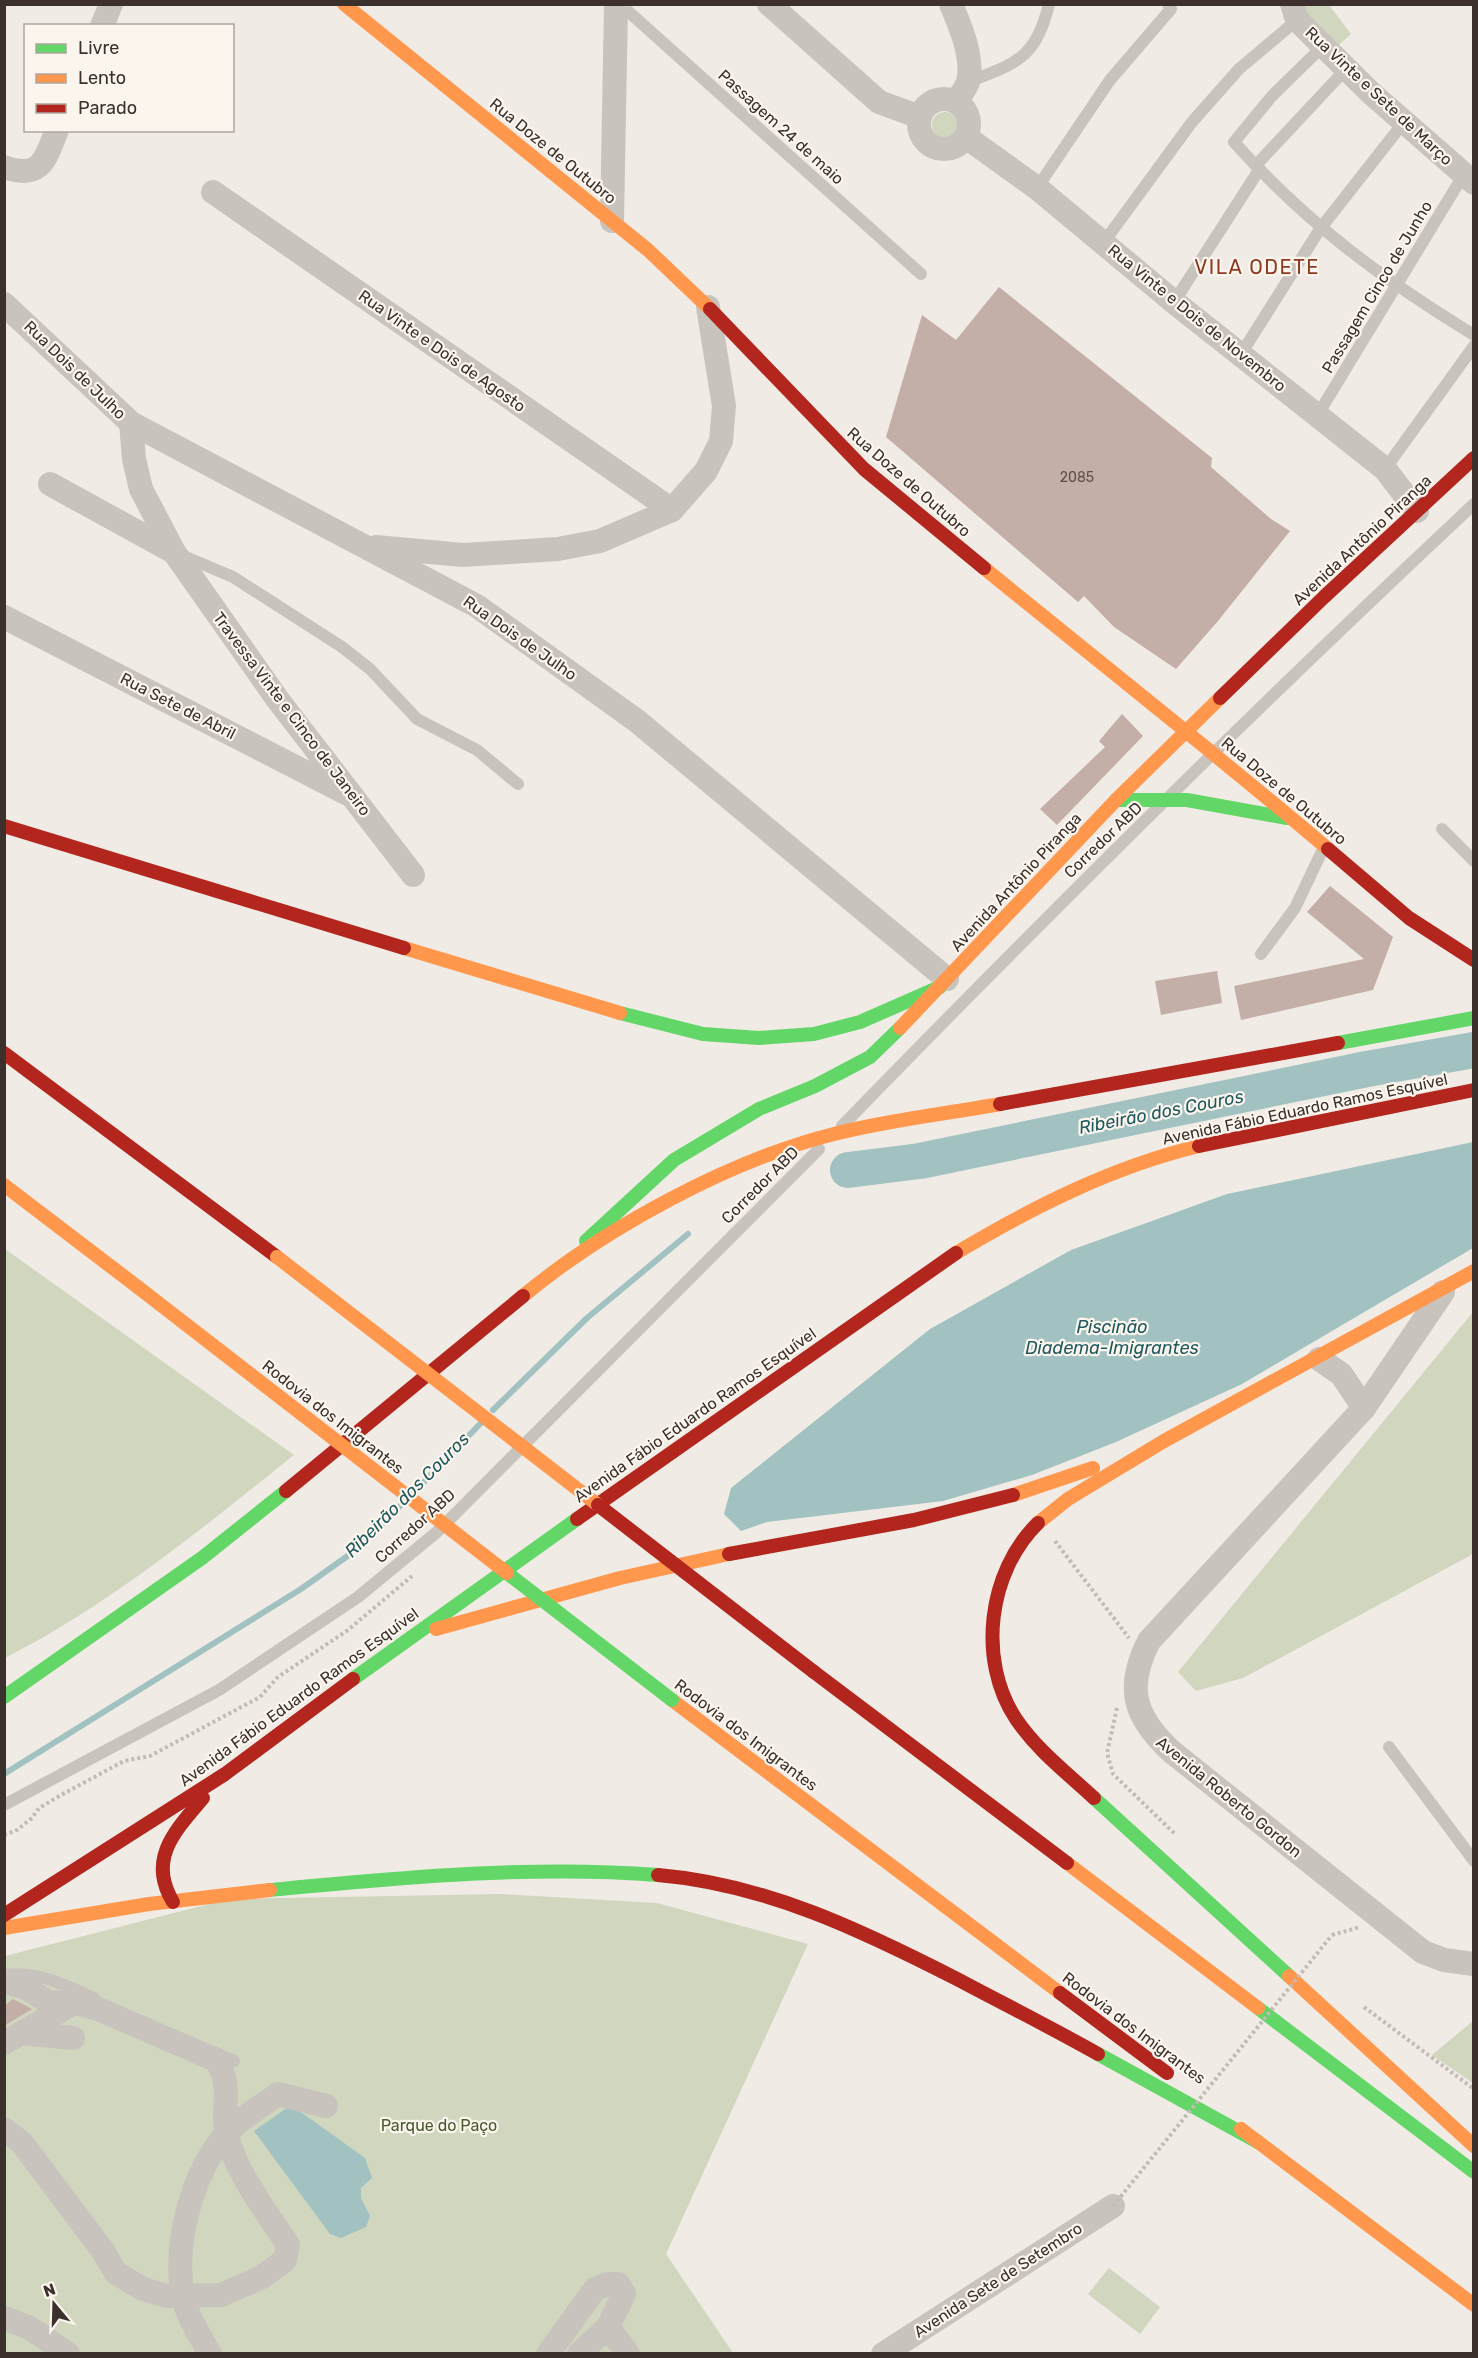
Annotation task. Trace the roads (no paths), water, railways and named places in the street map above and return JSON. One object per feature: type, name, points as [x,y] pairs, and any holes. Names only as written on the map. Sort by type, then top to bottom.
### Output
[{"type":"main road","name":"Rua Doze de Outubro","points":[[344,4],[648,250],[708,307],[864,469],[1186,732],[1214,752],[1409,918],[1473,960]]},
{"type":"main road","name":"Avenida Antônio Piranga","points":[[546,1277],[674,1160],[759,1108],[815,1086],[870,1057],[944,983],[1116,800],[1473,458]]},
{"type":"main road","points":[[1116,800],[1187,801],[1242,808],[1289,818]]},
{"type":"main road","points":[[4,826],[591,1005],[703,1034],[759,1038],[814,1034],[860,1022],[944,983]]},
{"type":"main road","points":[[6,1696],[202,1558],[376,1420],[546,1277],[644,1214],[687,1191],[760,1159],[833,1134],[1473,1018]]},
{"type":"main road","points":[[4,1053],[277,1257],[814,1672],[1473,2172]]},
{"type":"main road","name":"Avenida Fábio Eduardo Ramos Esquível","points":[[4,1915],[225,1774],[413,1635],[935,1266],[1031,1210],[1070,1190],[1134,1165],[1197,1146],[1473,1090]]},
{"type":"main road","name":"Rodovia dos Imigrantes","points":[[4,1185],[672,1700],[1473,2305]]},
{"type":"main road","points":[[1473,1271],[1319,1359],[1170,1437],[1045,1516],[1023,1539],[1006,1567],[994,1603],[992,1642],[998,1678],[1012,1712],[1036,1745],[1473,2146]]},
{"type":"main road","points":[[413,1635],[656,1569],[919,1520],[984,1504],[1074,1476],[1170,1437]]},
{"type":"main road","points":[[173,1902],[166,1893],[159,1874],[163,1856],[183,1822],[225,1774]]},
{"type":"main road","points":[[4,1928],[60,1916],[225,1894],[313,1886],[561,1870],[631,1872],[693,1879],[752,1893],[851,1926],[1017,2010],[1258,2142]]},
{"type":"street","points":[[103,24],[111,4]]},
{"type":"street","points":[[612,221],[618,4]]},
{"type":"street","points":[[769,4],[879,102],[920,117]]},
{"type":"street","points":[[951,4],[968,58],[962,92],[969,129],[966,137],[954,147],[938,148],[925,140],[921,133],[920,117],[931,103],[962,92]]},
{"type":"street","name":"Rua Vinte e Sete de Março","points":[[1295,12],[1323,46],[1346,69],[1469,179]]},
{"type":"street","points":[[4,167],[21,173],[32,172],[41,165],[56,132]]},
{"type":"street","name":"Rua Vinte e Dois de Novembro","points":[[966,137],[1037,188],[1174,302],[1385,470],[1416,511]]},
{"type":"street","name":"Rua Vinte e Dois de Agosto","points":[[213,192],[672,510]]},
{"type":"street","name":"Rua Dois de Julho","points":[[4,304],[131,423],[477,606],[637,721],[944,983]]},
{"type":"street","points":[[365,546],[463,555],[558,549],[600,541],[672,510],[706,471],[721,441],[724,406],[708,307]]},
{"type":"street","name":"Travessa Vinte e Cinco de Janeiro","points":[[131,423],[134,459],[141,489],[174,552],[279,700],[413,875]]},
{"type":"street","name":"Travessa Vinte e Cinco de Janeiro","points":[[50,484],[174,552]]},
{"type":"street","name":"Rua Sete de Abril","points":[[4,616],[352,796]]},
{"type":"street","name":"Avenida Roberto Gordon","points":[[1446,1287],[1364,1408],[1149,1641],[1137,1665],[1135,1690],[1140,1713],[1154,1736],[1172,1752],[1424,1952],[1444,1960],[1473,1964]]},
{"type":"street","points":[[1319,1359],[1341,1374],[1364,1408]]},
{"type":"street","points":[[4,1982],[26,1988],[48,2002],[96,2007],[216,2060],[224,2072],[227,2086],[225,2115],[228,2140],[252,2188],[288,2245],[285,2260],[262,2277],[221,2295],[167,2296],[143,2289],[116,2274],[103,2251],[22,2143],[4,2129]]},
{"type":"street","points":[[13,2038],[74,2003]]},
{"type":"street","points":[[13,2038],[73,2038]]},
{"type":"street","points":[[210,2354],[192,2321],[183,2295],[184,2224],[200,2174],[227,2132],[278,2094],[326,2106]]},
{"type":"street","name":"Avenida Sete de Setembro","points":[[884,2354],[1113,2206]]},
{"type":"street","points":[[548,2354],[595,2289],[608,2284],[618,2284],[624,2294],[608,2327],[579,2354]]},
{"type":"street","points":[[4,2318],[30,2328],[68,2354]]},
{"type":"street","points":[[608,2327],[628,2354]]},
{"type":"lane","name":"Passagem 24 de maio","points":[[618,4],[921,274]]},
{"type":"lane","points":[[962,92],[1025,55],[1037,41],[1049,4]]},
{"type":"lane","points":[[1037,188],[1110,80],[1171,9],[1168,4]]},
{"type":"lane","points":[[1104,242],[1192,122],[1239,69],[1295,12]]},
{"type":"lane","points":[[1323,46],[1272,96],[1234,142],[1259,170],[1320,228],[1396,287],[1473,335]]},
{"type":"lane","points":[[1174,302],[1259,170],[1258,164],[1346,69]]},
{"type":"lane","points":[[1241,354],[1320,228],[1404,122]]},
{"type":"lane","name":"Passagem Cinco de Junho","points":[[1317,416],[1396,287],[1469,179]]},
{"type":"lane","points":[[1385,470],[1473,346]]},
{"type":"lane","name":"Corredor ABD","points":[[4,1805],[219,1690],[358,1597],[437,1532],[969,995],[1298,669],[1473,504]]},
{"type":"lane","name":"Travessa Vinte e Cinco de Janeiro","points":[[174,552],[233,577],[342,647],[370,669],[417,719],[477,750],[518,784]]},
{"type":"lane","points":[[1443,829],[1473,861]]},
{"type":"lane","points":[[1261,954],[1295,909],[1324,847]]},
{"type":"lane","points":[[1389,1747],[1473,1861]]},
{"type":"lane","points":[[4,1975],[25,1973],[56,1981],[234,2061]]},
{"type":"water","name":"Piscinão Diadema-Imigrantes","points":[[1473,1142],[1473,1248],[1242,1384],[1116,1442],[1032,1475],[943,1501],[767,1522],[741,1531],[724,1514],[731,1488],[930,1329],[1071,1250],[1227,1194]]},
{"type":"water","points":[[291,2105],[365,2158],[372,2178],[361,2188],[361,2198],[370,2216],[366,2227],[341,2238],[330,2234],[254,2131]]},
{"type":"waterway","name":"Ribeirão dos Couros","points":[[848,1170],[920,1161],[1367,1069],[1474,1050]]},
{"type":"waterway","name":"Ribeirão dos Couros","points":[[493,1410],[587,1318],[688,1234]]},
{"type":"waterway","name":"Ribeirão dos Couros","points":[[416,1490],[480,1424]]},
{"type":"waterway","name":"Ribeirão dos Couros","points":[[4,1774],[301,1589],[356,1550],[402,1504]]},
{"type":"district","name":"VILA ODETE","points":[[1257,267]]},
{"type":"park label","name":"Parque do Paço","points":[[439,2125]]}]
